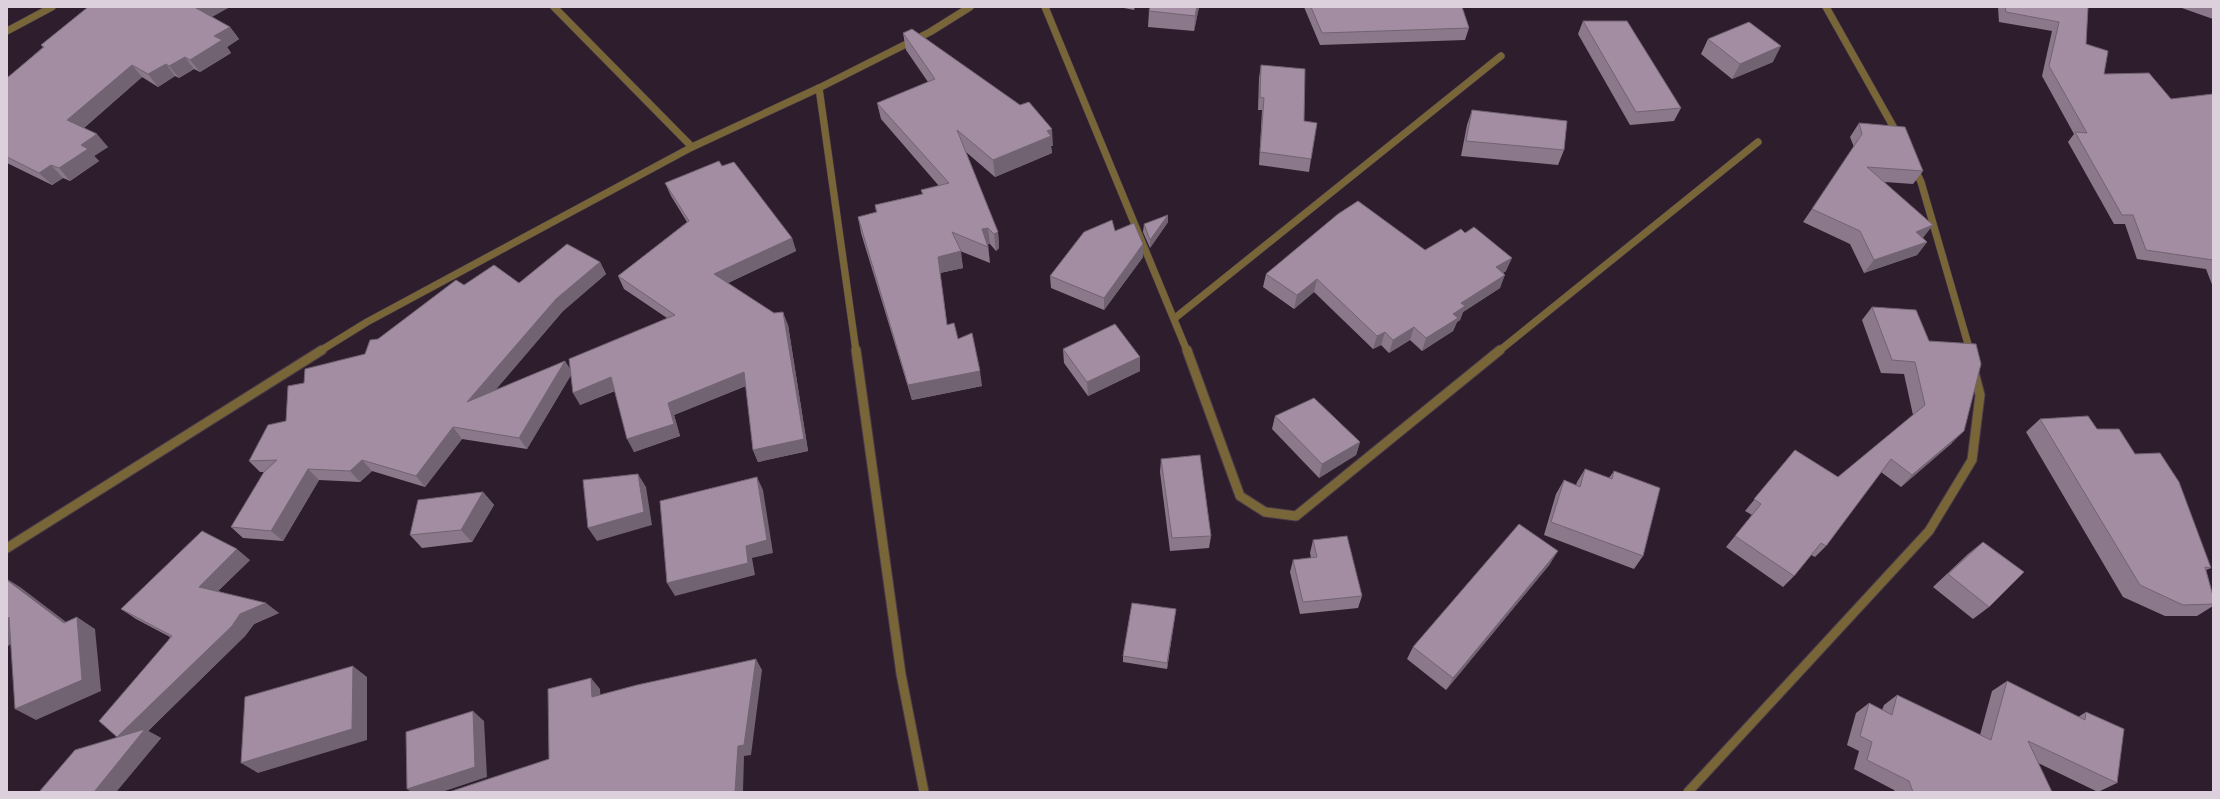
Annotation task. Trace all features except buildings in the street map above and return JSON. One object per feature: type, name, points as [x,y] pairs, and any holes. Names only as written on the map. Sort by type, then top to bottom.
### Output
[{"type":"street","points":[[7,31],[52,7]]},
{"type":"street","points":[[554,7],[692,147]]},
{"type":"street","points":[[7,548],[367,322],[692,147],[819,88],[930,32],[970,7]]},
{"type":"street","points":[[1045,7],[1175,318],[1240,496],[1265,512],[1296,516],[1758,142]]},
{"type":"street","points":[[1826,7],[1904,145]]},
{"type":"street","points":[[1175,318],[1501,56]]},
{"type":"street","points":[[819,88],[901,674],[924,792]]},
{"type":"street","points":[[1688,792],[1929,530],[1972,460],[1980,395],[1960,314],[1921,182],[1910,158]]}]
